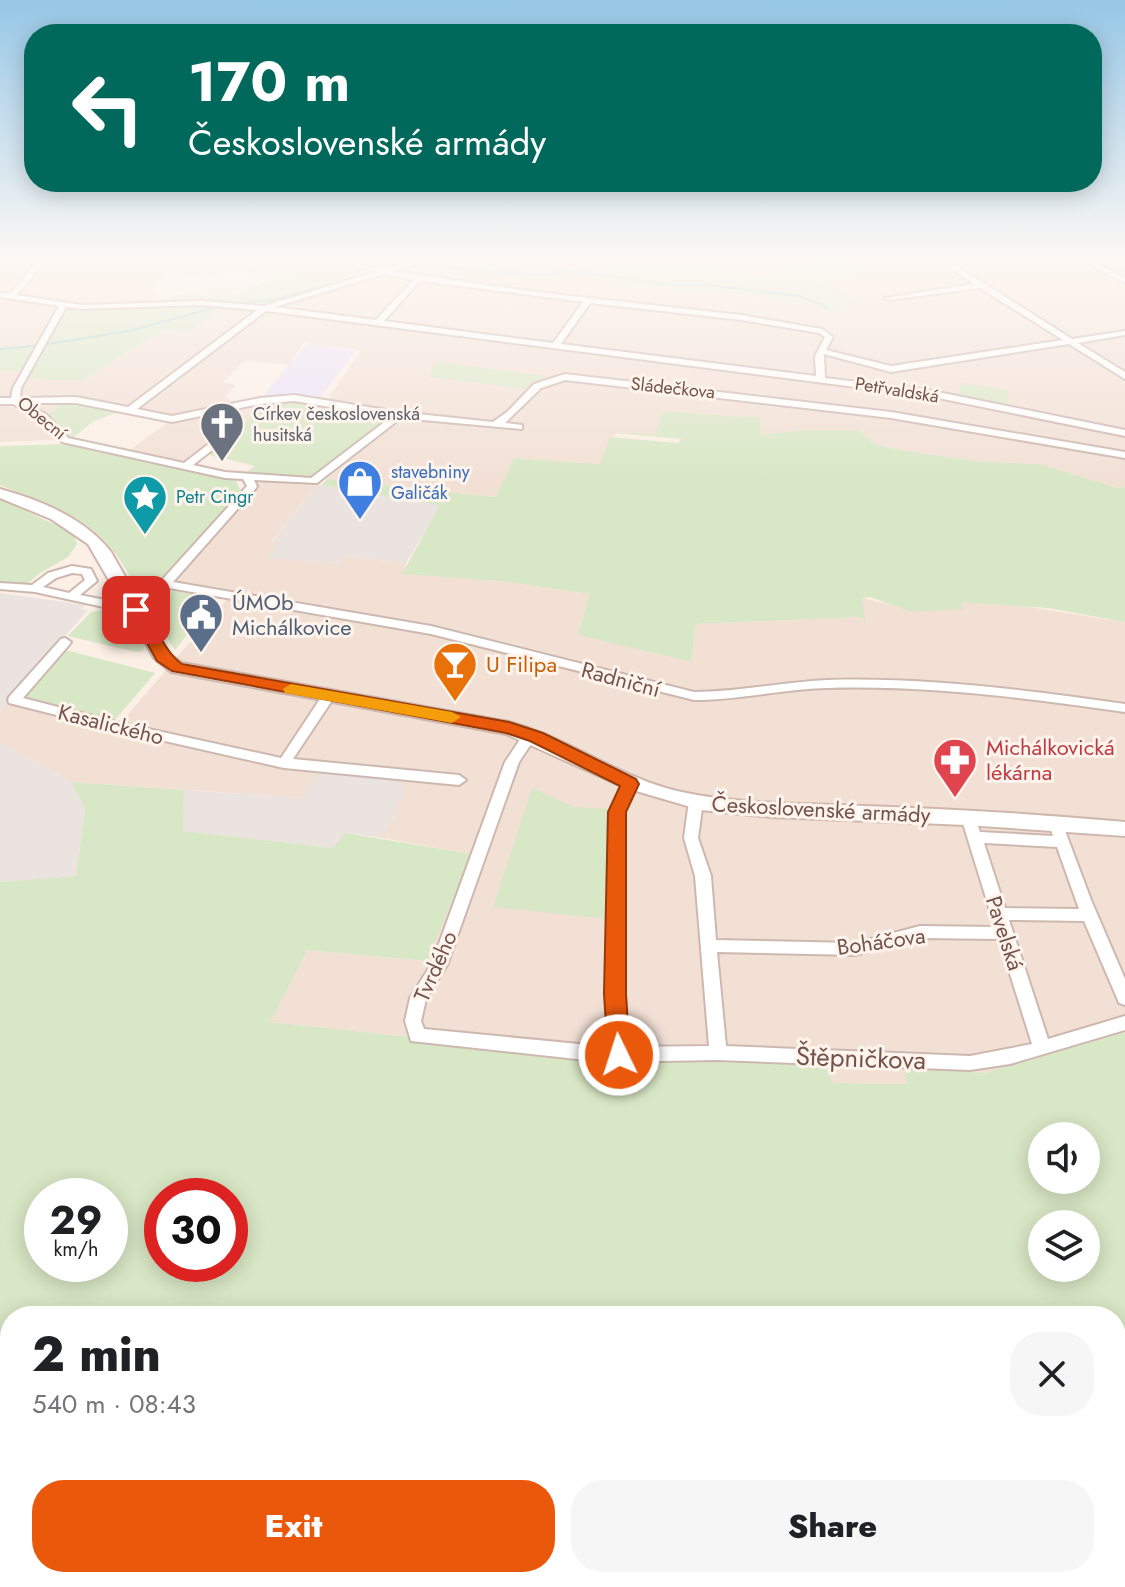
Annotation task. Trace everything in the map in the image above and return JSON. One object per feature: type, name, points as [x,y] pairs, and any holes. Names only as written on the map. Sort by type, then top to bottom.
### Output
[{"type":"street","name":"Obecní","points":[[47,333],[17,388],[15,401],[54,425],[65,440],[186,466]]},
{"type":"street","points":[[130,410],[231,333]]},
{"type":"street","name":"Petřvaldská","points":[[454,333],[933,394],[1125,433]]},
{"type":"street","points":[[556,345],[564,333]]},
{"type":"street","points":[[821,379],[821,351],[829,337],[824,333]]},
{"type":"street","points":[[1057,333],[1125,376]]},
{"type":"street","points":[[821,351],[887,369],[1125,333]]},
{"type":"street","points":[[758,397],[767,372]]},
{"type":"street","name":"Sládečkova","points":[[495,424],[503,422],[523,395],[534,387],[565,377],[758,397],[920,419],[1125,455]]},
{"type":"street","points":[[0,401],[76,400],[172,419],[281,398],[327,401],[399,415],[519,427]]},
{"type":"street","points":[[186,466],[248,479],[313,481],[399,415]]},
{"type":"street","points":[[186,466],[227,434]]},
{"type":"street","points":[[165,584],[252,486],[248,479]]},
{"type":"street","name":"Československé armády","points":[[0,493],[74,525],[103,552],[163,658],[174,666],[489,724],[530,735],[630,784],[696,801],[1059,833],[1125,829]]},
{"type":"street","points":[[35,589],[55,573],[75,569],[87,571],[91,581],[72,596]]},
{"type":"street","name":"Radniční","points":[[123,586],[165,584],[431,630],[694,696],[722,697],[807,686],[851,684],[1010,695],[1125,708]]},
{"type":"street","points":[[0,586],[35,589],[136,610]]},
{"type":"street","name":"Kasalického","points":[[65,642],[14,700],[284,763],[459,780]]},
{"type":"street","points":[[284,763],[329,696]]},
{"type":"street","name":"Tvrdého","points":[[530,735],[512,762],[439,965],[418,998],[414,1029],[417,1036],[592,1054]]},
{"type":"street","points":[[619,1055],[615,994],[617,812],[630,784]]},
{"type":"street","points":[[696,801],[691,838],[703,876],[718,1053]]},
{"type":"street","name":"Pavelská","points":[[971,827],[1042,1048]]},
{"type":"street","points":[[1059,833],[1089,915],[1125,998]]},
{"type":"street","points":[[999,914],[1089,915]]},
{"type":"street","name":"Boháčova","points":[[710,946],[855,949],[920,932],[1005,933]]},
{"type":"street","name":"Štěpničkova","points":[[592,1054],[718,1053],[970,1063],[1004,1060],[1087,1032],[1125,1023]]},
{"type":"shaded area","points":[[0,333],[45,333],[38,347],[0,348]]},
{"type":"shaded area","points":[[158,333],[1125,333],[1125,487],[1118,488],[1038,464],[974,461],[901,450],[875,444],[858,430],[801,430],[760,435],[760,419],[655,434],[615,434],[600,464],[514,458],[497,497],[327,479],[405,413],[328,399],[361,350],[304,343],[289,365],[246,360],[223,382],[236,385],[226,396],[232,403],[266,396],[270,400],[250,419],[187,462],[130,450],[170,421],[75,402],[60,425],[71,439],[0,442],[0,371],[24,371],[27,379],[81,381]]},
{"type":"shaded area","points":[[307,344],[356,351],[320,397],[262,397]]},
{"type":"shaded area","points":[[262,480],[317,484],[272,541],[278,543],[268,557],[339,564],[344,556],[406,563],[403,574],[499,581],[590,594],[578,635],[691,662],[696,624],[858,617],[864,621],[862,598],[909,609],[963,609],[962,602],[1003,603],[1125,622],[1125,1032],[984,1073],[904,1067],[907,1084],[832,1083],[824,1064],[615,1059],[270,1022],[306,950],[427,961],[471,854],[377,837],[395,816],[305,795],[303,798],[71,782],[0,742],[0,709],[5,703],[113,732],[232,593],[171,582]]},
{"type":"shaded area","points":[[317,484],[441,505],[406,563],[345,556],[340,564],[267,558],[278,543],[272,542]]},
{"type":"shaded area","points":[[0,593],[85,605],[82,609],[88,610],[0,709]]},
{"type":"shaded area","points":[[0,742],[71,782],[85,809],[76,876],[0,882]]},
{"type":"shaded area","points":[[328,772],[392,777],[404,787],[395,816],[377,837],[345,833],[334,848],[183,831],[184,790],[303,798],[315,778]]},
{"type":"green space","points":[[52,333],[158,333],[81,381],[27,379]]},
{"type":"green space","points":[[38,347],[24,371],[0,371],[0,348]]},
{"type":"green space","points":[[435,362],[554,377],[527,389],[429,377]]},
{"type":"green space","points":[[961,383],[1008,390],[1007,410],[958,398]]},
{"type":"green space","points":[[273,400],[299,401],[392,416],[308,479],[246,473],[255,466],[205,454]]},
{"type":"green space","points":[[65,401],[121,411],[94,421],[71,439],[47,415]]},
{"type":"green space","points":[[663,411],[760,418],[760,435],[801,430],[858,430],[875,444],[901,450],[974,461],[1039,464],[1118,488],[1125,487],[1125,622],[1048,608],[962,602],[963,609],[912,612],[870,597],[862,598],[865,621],[858,617],[696,624],[691,662],[578,635],[590,594],[499,581],[402,574],[440,505],[322,485],[327,479],[496,497],[514,458],[600,464],[610,437],[678,443],[681,439],[615,433],[655,434]]},
{"type":"green space","points":[[66,444],[236,481],[242,494],[160,581],[130,576],[104,540],[90,528],[58,509],[0,485],[0,446]]},
{"type":"green space","points":[[0,499],[73,533],[77,544],[68,557],[27,584],[0,583]]},
{"type":"green space","points":[[151,587],[216,598],[175,650],[136,589]]},
{"type":"green space","points":[[106,609],[119,614],[133,627],[144,644],[143,651],[68,636],[91,612]]},
{"type":"green space","points":[[65,650],[155,673],[113,722],[22,698]]},
{"type":"green space","points":[[71,782],[184,790],[183,831],[333,848],[345,833],[472,854],[427,961],[307,950],[270,1022],[615,1059],[824,1064],[833,1083],[907,1084],[903,1067],[984,1073],[1125,1032],[1125,1306],[0,1306],[0,882],[76,876],[85,809]]},
{"type":"green space","points":[[532,788],[574,807],[612,809],[609,919],[493,907]]},
{"type":"waterway","points":[[48,344],[116,333]]},
{"type":"waterway","points":[[0,349],[34,346]]},
{"type":"slow traffic","points":[[291,689],[452,717]]},
{"type":"place","name":"Církev československá husitská","points":[[222,463]]},
{"type":"place","name":"stavebniny Galičák","points":[[360,521]]},
{"type":"place","name":"Petr Cingr","points":[[145,536]]},
{"type":"place","name":"ÚMOb Michálkovice","points":[[201,654]]},
{"type":"place","name":"U Filipa","points":[[455,703]]},
{"type":"place","name":"Michálkovická lékárna","points":[[955,799]]},
{"type":"route","points":[[136,610],[163,658],[177,668],[509,728],[537,737],[630,784],[617,812],[615,994],[619,1055]]}]
